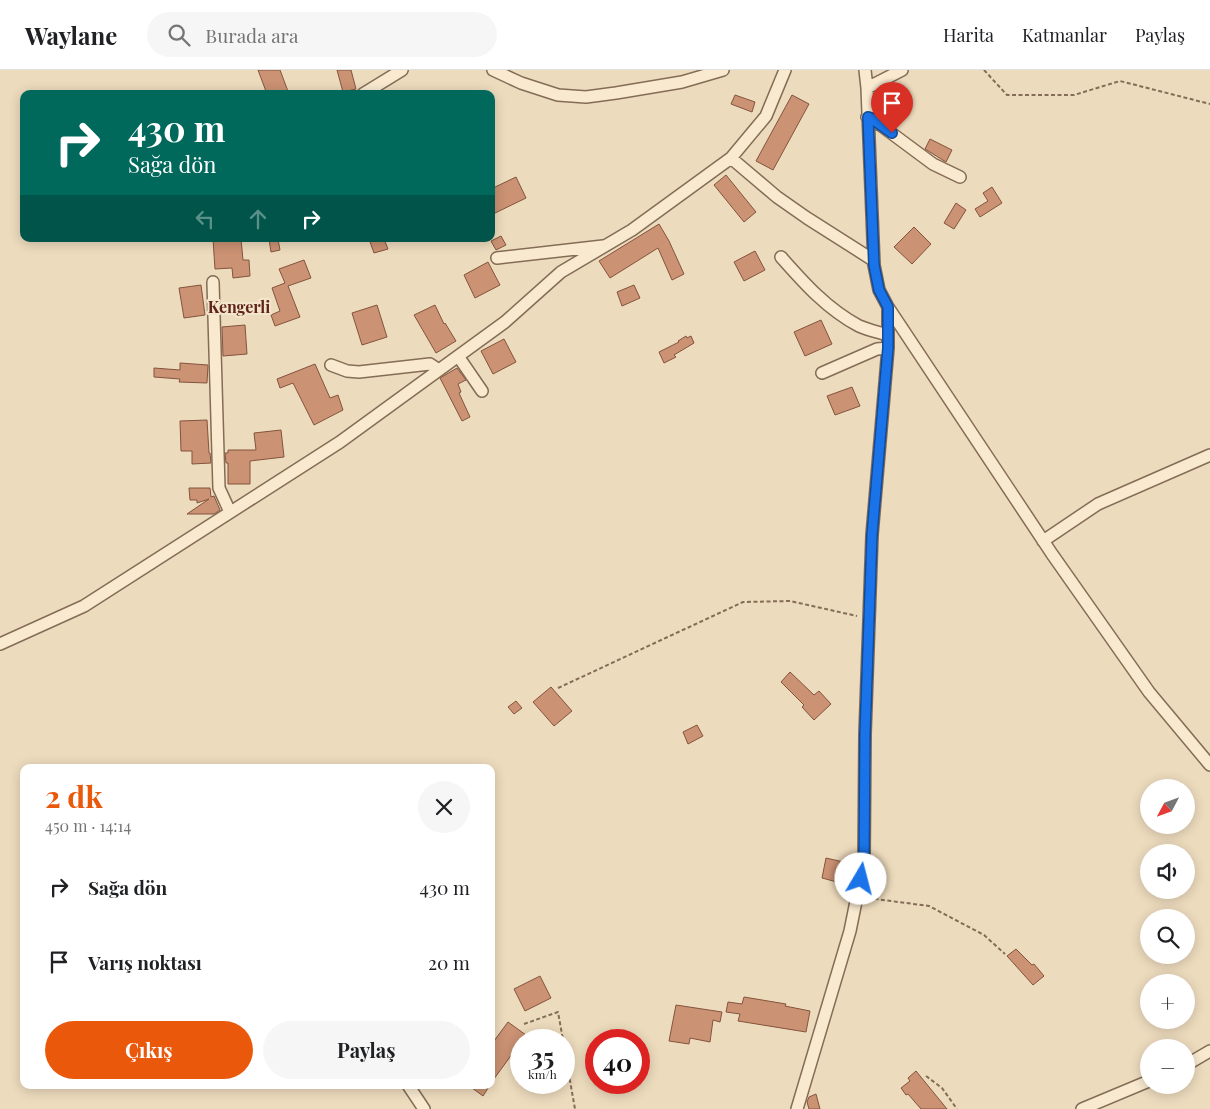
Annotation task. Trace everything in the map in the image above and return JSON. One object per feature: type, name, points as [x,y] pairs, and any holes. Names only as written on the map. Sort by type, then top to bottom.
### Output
[{"type":"street","points":[[370,90],[402,70]]},
{"type":"street","points":[[493,70],[521,83],[558,95],[586,96],[682,82],[722,70]]},
{"type":"street","points":[[0,644],[84,606],[340,442],[505,322],[561,272],[632,230],[731,158],[766,116],[785,70]]},
{"type":"street","points":[[865,70],[873,260],[879,290],[888,307],[1043,541],[1149,692],[1210,765]]},
{"type":"street","points":[[867,88],[902,70]]},
{"type":"street","points":[[868,117],[933,164],[960,177]]},
{"type":"street","points":[[731,158],[777,197],[806,218],[873,260]]},
{"type":"street","points":[[497,258],[607,245]]},
{"type":"street","points":[[781,257],[812,292],[839,314],[860,326],[888,335]]},
{"type":"street","points":[[213,282],[219,488],[230,512]]},
{"type":"street","points":[[797,1109],[850,931],[864,862],[865,734],[872,535],[888,348],[888,307]]},
{"type":"street","points":[[822,373],[877,349],[888,348]]},
{"type":"street","points":[[458,356],[482,391]]},
{"type":"street","points":[[332,365],[347,371],[359,372],[430,364],[439,370]]},
{"type":"street","points":[[1043,541],[1098,504],[1210,455]]},
{"type":"street","points":[[1195,1060],[1210,1051]]},
{"type":"street","points":[[1082,1109],[1140,1085]]},
{"type":"street","points":[[411,1089],[424,1109]]},
{"type":"path","points":[[984,70],[1007,95],[1074,95],[1120,82],[1210,104]]},
{"type":"path","points":[[558,688],[743,602],[790,601],[869,619]]},
{"type":"path","points":[[857,896],[929,906],[984,935],[1005,954]]},
{"type":"path","points":[[524,1024],[558,1012],[560,1029]]},
{"type":"path","points":[[926,1076],[942,1088],[957,1109]]},
{"type":"path","points":[[572,1094],[575,1109]]},
{"type":"building","points":[[258,70],[280,70],[288,90],[266,90]]},
{"type":"building","points":[[337,70],[351,70],[356,89],[342,90]]},
{"type":"building","points":[[735,95],[755,102],[752,112],[731,104]]},
{"type":"building","points":[[792,95],[809,104],[773,170],[756,161]]},
{"type":"building","points":[[930,139],[952,150],[946,162],[925,149]]},
{"type":"building","points":[[726,175],[756,212],[744,222],[714,185]]},
{"type":"building","points":[[516,177],[526,198],[495,213],[495,187]]},
{"type":"building","points":[[992,187],[1002,203],[980,217],[975,209],[988,201],[983,193]]},
{"type":"building","points":[[956,203],[966,210],[954,229],[944,223]]},
{"type":"building","points":[[659,224],[684,274],[672,280],[658,248],[610,278],[599,261]]},
{"type":"building","points":[[914,227],[931,244],[912,264],[894,247]]},
{"type":"building","points":[[501,236],[506,245],[496,250],[492,242],[495,242],[495,239]]},
{"type":"building","points":[[213,242],[241,242],[243,260],[249,260],[250,276],[233,278],[232,268],[215,269]]},
{"type":"building","points":[[269,242],[279,242],[280,250],[271,252]]},
{"type":"building","points":[[370,242],[385,242],[388,249],[374,253]]},
{"type":"building","points":[[755,251],[765,270],[744,281],[734,262]]},
{"type":"building","points":[[304,260],[311,278],[288,286],[300,317],[275,326],[271,315],[280,311],[272,288],[285,283],[279,269]]},
{"type":"building","points":[[488,262],[500,285],[475,298],[464,275]]},
{"type":"building","points":[[201,285],[205,315],[184,318],[179,288]]},
{"type":"building","points":[[634,285],[640,298],[622,306],[617,292]]},
{"type":"building","points":[[377,305],[387,337],[362,345],[352,313]]},
{"type":"building","points":[[435,305],[444,324],[456,341],[436,353],[414,315]]},
{"type":"building","points":[[821,320],[832,344],[805,356],[794,332]]},
{"type":"building","points":[[245,325],[247,354],[223,356],[222,327]]},
{"type":"building","points":[[686,336],[687,338],[691,336],[694,343],[674,355],[676,357],[664,363],[659,352],[679,342]]},
{"type":"building","points":[[504,339],[516,362],[493,374],[481,351]]},
{"type":"building","points":[[180,363],[208,365],[207,383],[179,382],[180,379],[154,377],[154,368],[180,370]]},
{"type":"building","points":[[315,364],[330,398],[338,395],[343,410],[314,425],[293,383],[280,388],[277,379]]},
{"type":"building","points":[[457,368],[466,380],[458,384],[461,392],[459,393],[470,417],[462,421],[440,378]]},
{"type":"building","points":[[852,387],[860,406],[835,415],[827,396]]},
{"type":"building","points":[[207,420],[211,463],[192,464],[192,451],[181,451],[180,421]]},
{"type":"building","points":[[281,430],[284,457],[250,461],[250,484],[228,484],[228,463],[226,463],[225,453],[228,453],[228,450],[256,450],[254,433]]},
{"type":"building","points":[[189,488],[210,488],[211,497],[214,496],[220,510],[214,514],[187,514],[209,499],[197,503],[197,500],[190,500]]},
{"type":"building","points":[[790,672],[814,695],[819,691],[831,704],[814,720],[802,707],[804,705],[781,682]]},
{"type":"building","points":[[551,687],[572,711],[554,726],[533,702]]},
{"type":"building","points":[[516,701],[522,708],[514,714],[508,707]]},
{"type":"building","points":[[697,725],[703,736],[688,744],[683,732]]},
{"type":"building","points":[[826,858],[852,864],[848,878],[838,875],[837,882],[822,878]]},
{"type":"building","points":[[1016,949],[1032,965],[1034,964],[1044,976],[1033,985],[1007,956]]},
{"type":"building","points":[[540,976],[551,998],[525,1011],[514,989]]},
{"type":"building","points":[[744,997],[786,1004],[785,1006],[810,1011],[806,1032],[738,1021],[740,1014],[726,1012],[728,1002],[742,1004]]},
{"type":"building","points":[[676,1005],[722,1012],[720,1022],[713,1020],[710,1042],[690,1038],[689,1044],[669,1041]]},
{"type":"building","points":[[508,1022],[518,1029],[510,1029],[510,1057],[495,1078],[495,1040]]},
{"type":"building","points":[[916,1071],[947,1109],[921,1109],[908,1094],[906,1095],[901,1088],[910,1081],[908,1078]]},
{"type":"building","points":[[473,1089],[487,1089],[483,1096]]},
{"type":"building","points":[[816,1094],[820,1109],[809,1109],[807,1102],[809,1097]]},
{"type":"district","name":"Kengerli","points":[[239,306]]},
{"type":"route","points":[[861,879],[864,862],[865,734],[872,535],[888,348],[888,307],[879,290],[874,265],[868,117],[892,133]]}]
